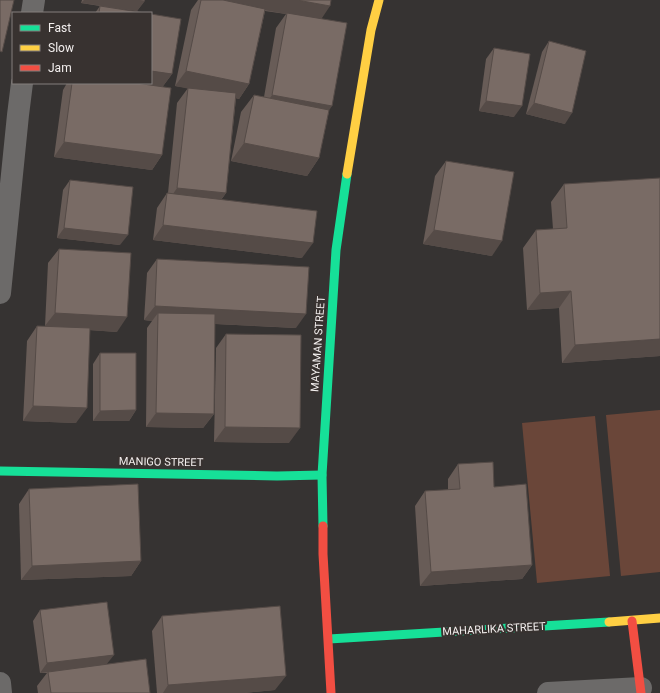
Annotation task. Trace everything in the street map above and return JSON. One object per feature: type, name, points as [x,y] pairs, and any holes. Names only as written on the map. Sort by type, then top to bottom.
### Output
[{"type":"street","points":[[32,12],[34,0]]},
{"type":"street","name":"MAYAMAN STREET","points":[[331,693],[323,554],[322,475],[336,250],[356,109],[371,30],[379,0]]},
{"type":"street","points":[[0,293],[9,114],[22,84]]},
{"type":"street","name":"MANIGO STREET","points":[[0,472],[277,476],[322,475]]},
{"type":"street","name":"MAHARLIKA STREET","points":[[329,639],[632,621],[660,618]]},
{"type":"street","points":[[548,693],[641,690],[632,621]]},
{"type":"street","points":[[0,683],[1,693]]},
{"type":"shaded area","points":[[660,410],[660,572],[621,576],[606,415]]},
{"type":"shaded area","points":[[595,416],[610,576],[537,583],[522,423]]},
{"type":"building","points":[[0,0],[14,0],[2,52],[0,51]]},
{"type":"building","points":[[201,0],[223,0],[265,9],[249,84],[186,71]]},
{"type":"building","points":[[297,0],[331,0],[330,6]]},
{"type":"building","points":[[100,6],[139,12],[99,12]]},
{"type":"building","points":[[287,13],[347,23],[332,106],[272,95]]},
{"type":"building","points":[[152,14],[181,19],[172,74],[152,71]]},
{"type":"building","points":[[549,41],[586,51],[572,113],[534,103]]},
{"type":"building","points":[[494,48],[530,54],[522,106],[486,101]]},
{"type":"building","points":[[72,84],[143,84],[171,88],[162,155],[64,142]]},
{"type":"building","points":[[188,88],[236,93],[226,193],[177,188]]},
{"type":"building","points":[[254,95],[329,110],[319,158],[244,143]]},
{"type":"building","points":[[446,161],[514,172],[502,241],[434,230]]},
{"type":"building","points":[[660,178],[660,339],[575,345],[571,291],[540,293],[536,230],[567,228],[564,184]]},
{"type":"building","points":[[70,180],[133,187],[128,235],[64,228]]},
{"type":"building","points":[[167,193],[317,211],[313,243],[163,225]]},
{"type":"building","points":[[59,249],[131,253],[127,317],[55,313]]},
{"type":"building","points":[[157,259],[309,267],[306,314],[155,306]]},
{"type":"building","points":[[158,313],[215,314],[214,414],[156,413]]},
{"type":"building","points":[[37,326],[90,328],[87,408],[33,406]]},
{"type":"building","points":[[226,334],[301,335],[300,428],[225,427]]},
{"type":"building","points":[[100,353],[136,353],[136,410],[100,411]]},
{"type":"building","points":[[493,462],[494,487],[526,484],[532,565],[431,572],[425,491],[460,489],[458,464]]},
{"type":"building","points":[[138,484],[141,561],[32,566],[29,489]]},
{"type":"building","points":[[107,602],[114,655],[47,663],[40,610]]},
{"type":"building","points":[[280,606],[286,676],[168,685],[162,616]]},
{"type":"building","points":[[146,659],[150,693],[51,693],[48,672]]},
{"type":"traffic: fast","points":[[323,526],[322,475],[336,250],[347,174]]},
{"type":"traffic: fast","points":[[0,471],[277,476],[322,475]]},
{"type":"traffic: fast","points":[[329,639],[609,622]]},
{"type":"traffic: slow","points":[[347,174],[371,30],[379,0]]},
{"type":"traffic: slow","points":[[609,622],[660,618]]},
{"type":"traffic: jam","points":[[323,526],[323,554],[331,693]]},
{"type":"traffic: jam","points":[[632,621],[641,693]]}]
